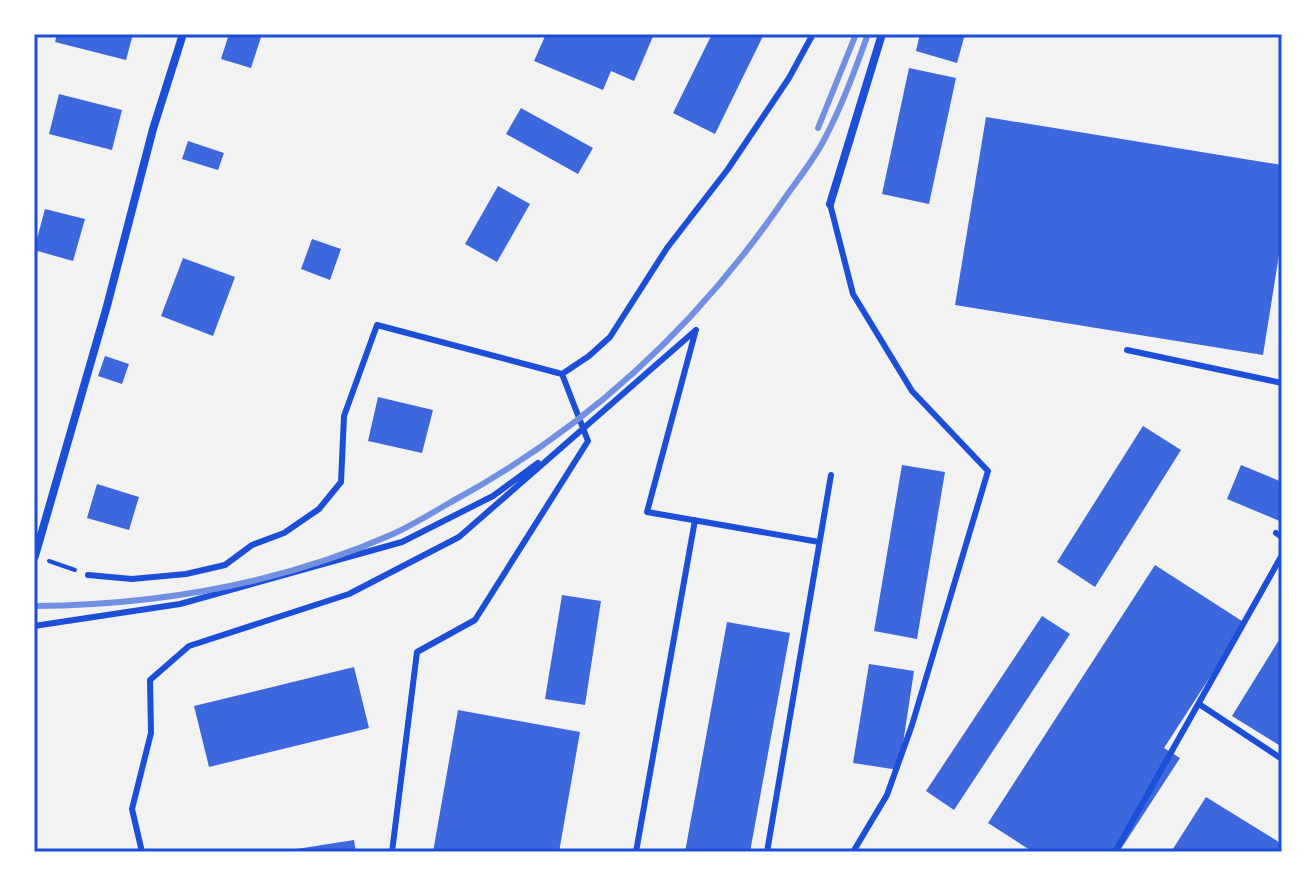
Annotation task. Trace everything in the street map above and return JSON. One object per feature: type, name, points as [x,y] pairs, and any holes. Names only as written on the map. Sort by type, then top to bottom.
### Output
[{"type":"street","points":[[35,556],[107,306],[153,129],[183,34]]},
{"type":"street","points":[[830,204],[882,34]]},
{"type":"lane","points":[[88,575],[132,579],[186,574],[225,565],[252,545],[284,533],[319,509],[341,482],[344,416],[377,325],[562,374],[589,356],[610,337],[667,248],[728,169],[789,78],[813,34]]},
{"type":"lane","points":[[830,204],[853,294],[912,391],[988,471],[907,739],[887,795],[853,852]]},
{"type":"lane","points":[[142,852],[132,809],[151,733],[150,680],[189,646],[349,594],[459,537],[696,330],[647,512],[819,542]]},
{"type":"lane","points":[[1127,350],[1282,383]]},
{"type":"lane","points":[[392,852],[417,652],[475,620],[588,441],[580,431],[562,374]]},
{"type":"lane","points":[[34,626],[180,604],[402,542],[493,496],[580,431]]},
{"type":"lane","points":[[767,852],[831,475]]},
{"type":"lane","points":[[636,852],[695,520]]},
{"type":"lane","points":[[1115,852],[1282,555]]},
{"type":"lane","points":[[1199,704],[1282,759]]},
{"type":"path","points":[[35,556],[88,575]]},
{"type":"building","points":[[57,34],[133,34],[126,60],[55,42]]},
{"type":"building","points":[[229,34],[262,34],[251,68],[221,59]]},
{"type":"building","points":[[546,34],[654,34],[634,81],[611,71],[603,90],[534,61]]},
{"type":"building","points":[[712,34],[764,34],[715,134],[673,113]]},
{"type":"building","points":[[920,34],[965,34],[957,63],[916,51]]},
{"type":"building","points":[[909,68],[956,78],[929,204],[882,194]]},
{"type":"building","points":[[59,94],[122,110],[112,150],[49,134]]},
{"type":"building","points":[[521,108],[593,148],[578,174],[506,134]]},
{"type":"building","points":[[986,117],[1282,165],[1282,236],[1263,355],[955,305]]},
{"type":"building","points":[[188,141],[224,153],[218,170],[182,159]]},
{"type":"building","points":[[498,186],[530,204],[497,262],[465,244]]},
{"type":"building","points":[[45,209],[85,219],[73,261],[34,250]]},
{"type":"building","points":[[312,239],[341,249],[330,280],[301,269]]},
{"type":"building","points":[[183,258],[235,277],[213,336],[161,316]]},
{"type":"building","points":[[105,356],[129,364],[122,384],[98,376]]},
{"type":"building","points":[[378,397],[433,410],[422,453],[368,441]]},
{"type":"building","points":[[1143,426],[1181,450],[1095,587],[1057,562]]},
{"type":"building","points":[[902,465],[945,472],[917,639],[874,631]]},
{"type":"building","points":[[1241,465],[1282,482],[1282,522],[1227,499]]},
{"type":"building","points":[[97,484],[139,497],[129,530],[87,518]]},
{"type":"building","points":[[1155,565],[1245,623],[1164,748],[1180,758],[1119,852],[1033,852],[988,823]]},
{"type":"building","points":[[562,595],[601,601],[585,705],[545,699]]},
{"type":"building","points":[[1042,616],[1070,634],[954,810],[926,791]]},
{"type":"building","points":[[727,622],[790,633],[750,852],[685,852]]},
{"type":"building","points":[[1282,635],[1282,747],[1232,716]]},
{"type":"building","points":[[869,664],[914,671],[899,770],[853,763]]},
{"type":"building","points":[[354,667],[369,728],[209,767],[194,706]]},
{"type":"building","points":[[458,710],[580,732],[559,852],[433,852]]},
{"type":"building","points":[[1206,797],[1282,844],[1282,852],[1171,852]]},
{"type":"building","points":[[354,840],[356,852],[290,852],[290,850]]},
{"type":"railway","points":[[818,128],[856,34]]},
{"type":"railway","points":[[34,606],[171,596],[306,566],[408,527],[500,474],[546,443],[633,373],[711,294],[747,250],[819,149],[831,127],[868,34]]}]
